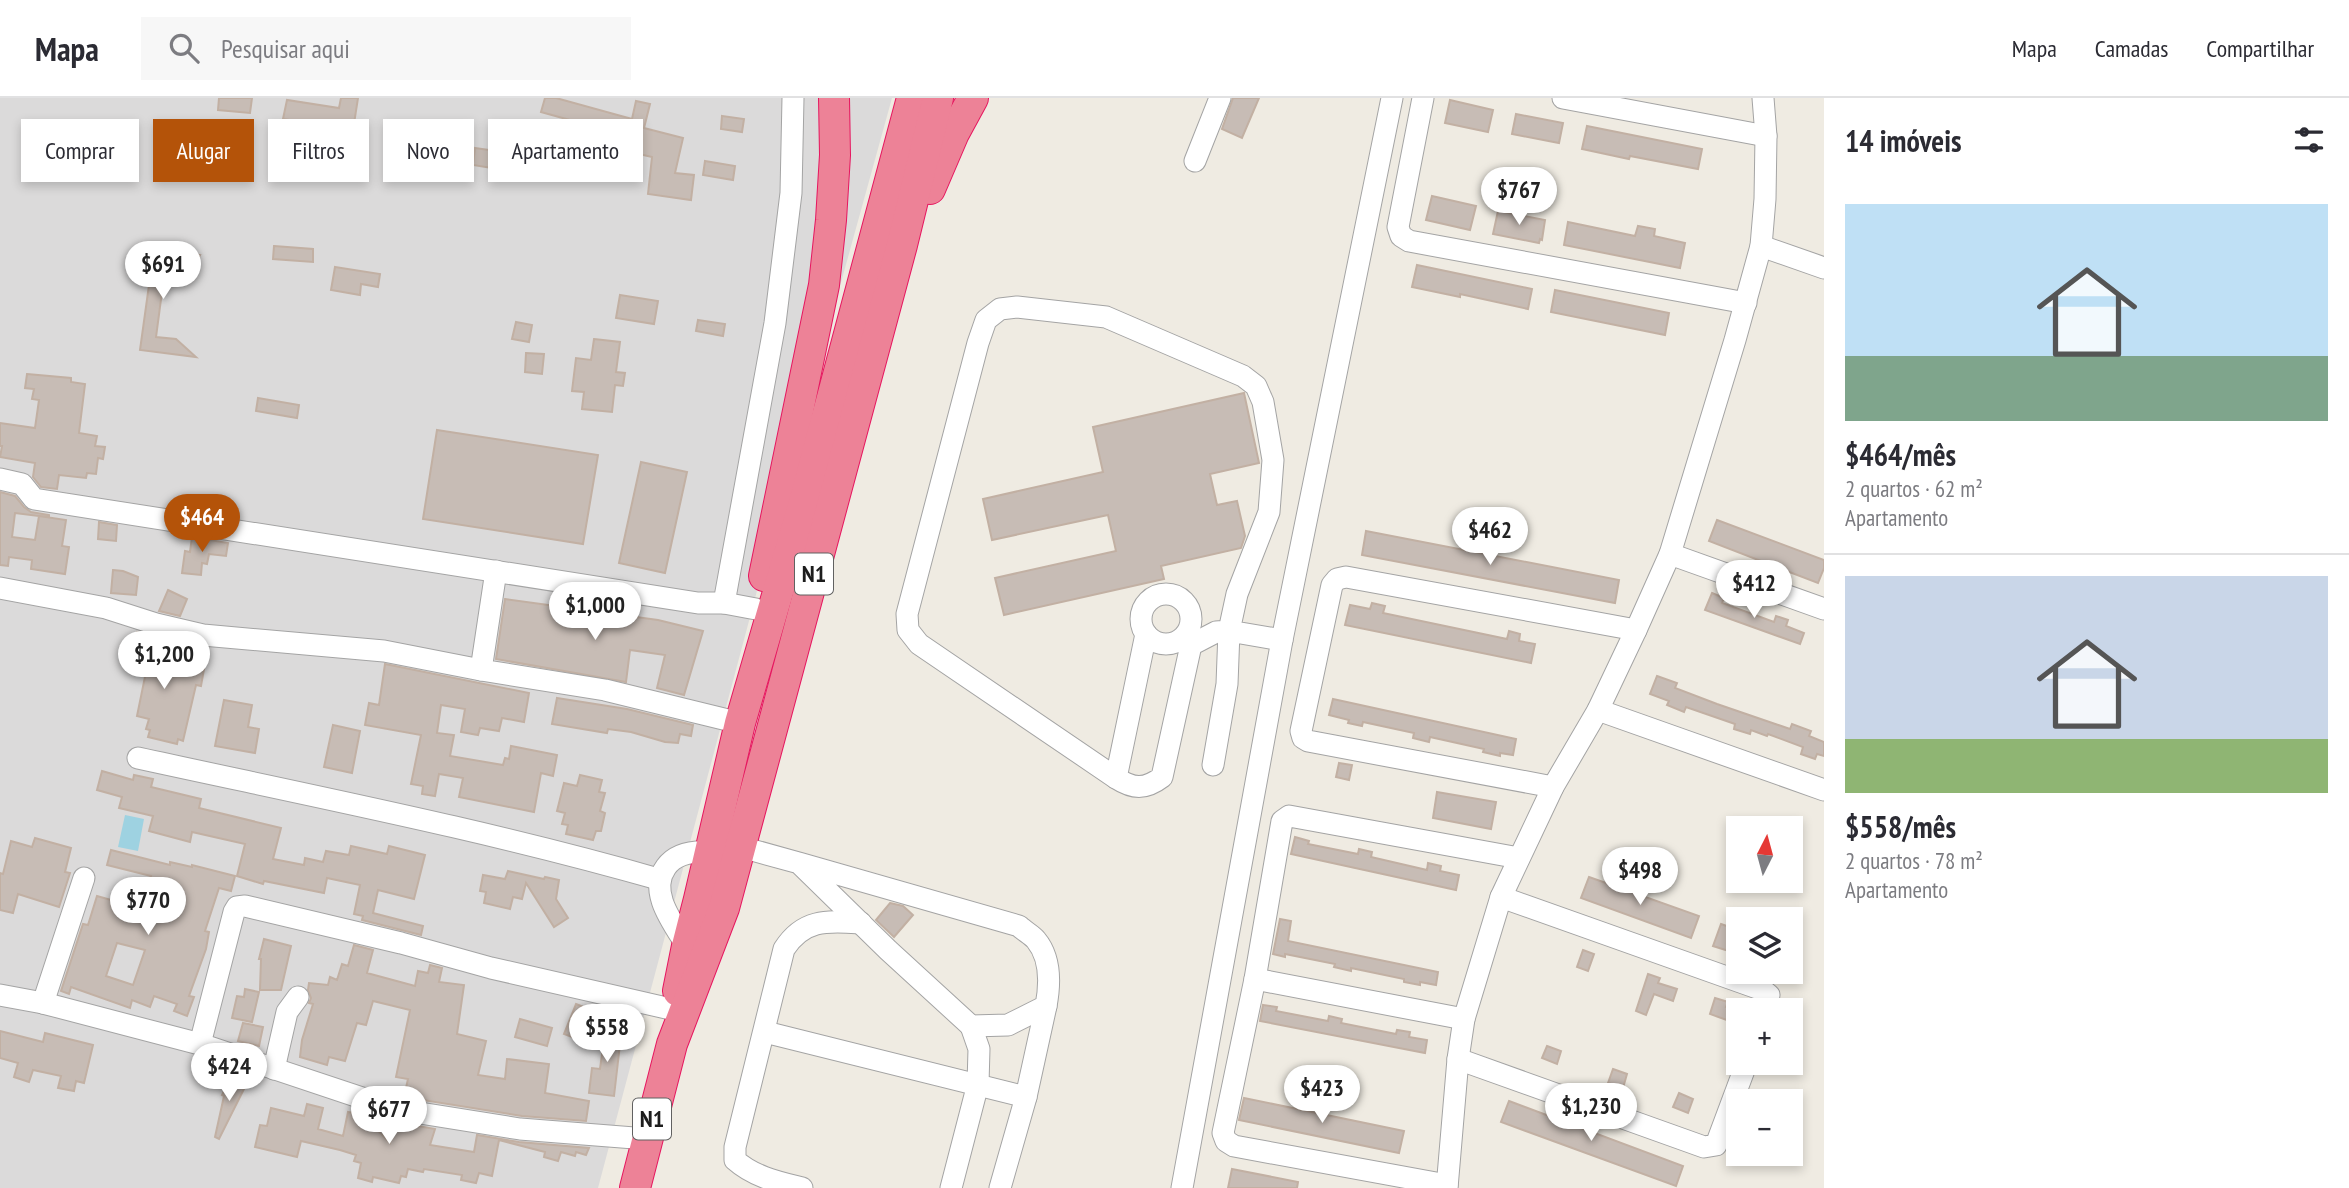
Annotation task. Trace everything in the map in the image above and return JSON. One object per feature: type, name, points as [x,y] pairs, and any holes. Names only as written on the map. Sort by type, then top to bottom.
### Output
[{"type":"highway","points":[[741,719],[742,673],[788,467],[824,285],[835,168],[834,98]]},
{"type":"highway","name":"N1","points":[[672,1044],[675,1010],[687,946],[741,719],[805,499],[912,98]]},
{"type":"highway","name":"N1","points":[[635,1188],[672,1044],[724,908],[741,847],[902,245],[938,98]]},
{"type":"highway","points":[[902,245],[973,98]]},
{"type":"street","points":[[724,603],[775,323],[791,193],[793,98]]},
{"type":"street","points":[[1195,161],[1220,98]]},
{"type":"street","points":[[1182,1188],[1282,640],[1392,98]]},
{"type":"street","points":[[1423,98],[1398,227],[1401,236],[1409,241],[1746,303]]},
{"type":"street","points":[[1563,98],[1766,136]]},
{"type":"street","points":[[1519,858],[1289,816],[1284,818],[1255,979],[1223,1133],[1226,1141],[1234,1146],[1447,1186],[1464,1019],[1501,897],[1553,788],[1598,710],[1670,554],[1746,303],[1761,246],[1765,200],[1766,136],[1763,98]]},
{"type":"street","points":[[1761,246],[1824,268]]},
{"type":"street","points":[[1213,765],[1227,684],[1229,631],[1237,594],[1269,512],[1273,460],[1263,402],[1256,386],[1243,376],[1106,317],[1017,307],[1000,309],[986,320],[907,614],[908,629],[919,644],[1128,786],[1142,788],[1162,778],[1187,641],[1191,624],[1189,609],[1172,594],[1157,595],[1145,605],[1140,620],[1146,634],[1153,641],[1163,644],[1187,641],[1229,631],[1282,640]]},
{"type":"street","points":[[0,479],[22,484],[34,499],[698,603],[724,603],[757,609]]},
{"type":"street","points":[[1670,554],[1824,609]]},
{"type":"street","points":[[481,670],[496,571]]},
{"type":"street","points":[[1553,788],[1308,741],[1303,737],[1301,731],[1332,586],[1337,579],[1346,577],[1636,630]]},
{"type":"street","points":[[0,588],[106,608],[203,635],[384,651],[605,690],[741,719]]},
{"type":"street","points":[[1116,778],[1146,634]]},
{"type":"street","points":[[1598,710],[1824,790]]},
{"type":"street","points":[[138,758],[431,820],[658,879]]},
{"type":"street","points":[[741,847],[1019,926],[1038,942],[1047,963],[1050,986],[1026,1097],[1000,1188]]},
{"type":"street","points":[[687,946],[667,915],[660,896],[658,879],[667,864],[676,857],[695,851],[710,852]]},
{"type":"street","points":[[799,863],[971,1026],[979,1049],[978,1084],[951,1188]]},
{"type":"street","points":[[43,1003],[84,877]]},
{"type":"street","points":[[1501,897],[1763,990],[1769,995],[1768,998]]},
{"type":"street","points":[[200,1044],[234,912],[237,907],[245,906],[401,943],[491,968],[675,1010]]},
{"type":"street","points":[[802,1188],[763,1178],[744,1168],[736,1160],[735,1147],[784,949],[793,935],[825,921],[861,923]]},
{"type":"street","points":[[1255,979],[1464,1019]]},
{"type":"street","points":[[0,995],[43,1003],[200,1044],[395,1109],[520,1129],[647,1139]]},
{"type":"street","points":[[274,1069],[287,1012],[298,997]]},
{"type":"street","points":[[971,1026],[1008,1024],[1046,1006]]},
{"type":"street","points":[[765,1032],[1026,1097]]},
{"type":"street","points":[[1458,1059],[1704,1147],[1716,1145],[1742,1075]]},
{"type":"shaded area","points":[[0,98],[892,98],[787,478],[598,1188],[0,1188]]},
{"type":"water","points":[[125,815],[144,819],[138,851],[118,847]]},
{"type":"building","points":[[219,98],[252,98],[250,113],[218,110]]},
{"type":"building","points":[[341,98],[358,98],[355,119],[283,119],[287,100],[339,108]]},
{"type":"building","points":[[545,98],[556,98],[632,119],[566,119],[541,112]]},
{"type":"building","points":[[1233,98],[1259,98],[1242,138],[1222,129]]},
{"type":"building","points":[[1450,100],[1493,110],[1488,132],[1445,123]]},
{"type":"building","points":[[636,101],[650,104],[644,128],[683,138],[675,173],[694,175],[691,200],[648,194],[652,157],[643,155],[643,119],[632,119]]},
{"type":"building","points":[[1516,114],[1563,123],[1559,143],[1512,134]]},
{"type":"building","points":[[722,116],[744,119],[742,132],[721,129]]},
{"type":"building","points":[[1587,126],[1702,149],[1698,169],[1582,149]]},
{"type":"building","points":[[475,148],[488,150],[488,167],[474,165]]},
{"type":"building","points":[[705,161],[735,166],[733,180],[703,175]]},
{"type":"building","points":[[1432,196],[1476,206],[1470,230],[1426,220]]},
{"type":"building","points":[[1498,211],[1545,220],[1542,240],[1540,239],[1539,243],[1493,234]]},
{"type":"building","points":[[1568,222],[1635,236],[1638,226],[1655,229],[1654,236],[1685,243],[1680,268],[1564,245]]},
{"type":"building","points":[[274,246],[313,249],[313,262],[273,259]]},
{"type":"building","points":[[154,249],[200,255],[193,267],[184,271],[165,269],[156,337],[176,339],[196,357],[140,350]]},
{"type":"building","points":[[1417,265],[1532,289],[1528,309],[1412,287]]},
{"type":"building","points":[[335,267],[380,274],[378,287],[361,284],[360,295],[331,290]]},
{"type":"building","points":[[1555,290],[1669,313],[1665,335],[1551,312]]},
{"type":"building","points":[[620,295],[658,301],[654,324],[616,318]]},
{"type":"building","points":[[698,320],[725,324],[723,336],[696,331]]},
{"type":"building","points":[[516,322],[532,325],[529,342],[512,339]]},
{"type":"building","points":[[594,339],[620,342],[616,372],[625,373],[623,386],[615,385],[612,412],[582,409],[584,392],[572,391],[576,358],[591,360]]},
{"type":"building","points":[[526,353],[544,354],[542,374],[525,372]]},
{"type":"building","points":[[27,374],[71,378],[71,382],[85,384],[79,433],[97,436],[95,446],[105,447],[103,459],[98,458],[96,474],[87,473],[86,478],[59,475],[57,489],[41,487],[33,477],[35,463],[0,457],[0,423],[35,428],[39,400],[32,399],[34,389],[25,388]]},
{"type":"building","points":[[1244,393],[1259,463],[1210,474],[1217,505],[1237,501],[1245,536],[1241,548],[1161,566],[1164,579],[1004,615],[995,578],[1116,551],[1108,515],[992,540],[983,499],[1103,472],[1093,427]]},
{"type":"building","points":[[258,398],[299,405],[297,418],[256,411]]},
{"type":"building","points":[[437,430],[598,455],[583,544],[423,519]]},
{"type":"building","points":[[641,462],[687,472],[665,573],[619,563]]},
{"type":"building","points":[[0,492],[15,496],[31,512],[49,517],[39,516],[66,520],[62,546],[69,547],[65,574],[31,569],[32,560],[9,557],[8,566],[0,565]],"holes":[[[15,513],[39,516],[35,540],[12,537]]]},
{"type":"building","points":[[1717,520],[1824,560],[1818,583],[1709,541]]},
{"type":"building","points":[[99,522],[117,525],[116,541],[98,539]]},
{"type":"building","points":[[1366,531],[1619,580],[1615,603],[1362,555]]},
{"type":"building","points":[[192,537],[228,543],[226,556],[209,554],[207,564],[202,563],[201,575],[182,573],[185,551],[190,552]]},
{"type":"building","points":[[113,570],[138,577],[136,595],[111,593]]},
{"type":"building","points":[[168,590],[187,599],[180,616],[159,611]]},
{"type":"building","points":[[1712,593],[1724,598],[1722,603],[1774,622],[1776,616],[1788,620],[1786,626],[1804,633],[1800,644],[1705,610]]},
{"type":"building","points":[[505,599],[658,620],[703,631],[684,695],[657,688],[665,655],[630,650],[626,682],[496,659]]},
{"type":"building","points":[[1372,603],[1385,606],[1383,613],[1507,639],[1509,631],[1520,634],[1519,641],[1535,644],[1531,663],[1345,625],[1350,605],[1370,609]]},
{"type":"building","points":[[137,632],[163,639],[156,661],[204,669],[201,686],[196,685],[183,741],[178,739],[177,744],[148,737],[150,730],[146,729],[149,719],[137,716],[147,667],[128,661]]},
{"type":"building","points":[[385,664],[529,693],[524,722],[502,718],[499,731],[480,728],[478,735],[461,732],[465,709],[441,705],[437,733],[454,735],[450,756],[503,765],[505,758],[509,759],[511,746],[557,755],[553,776],[541,773],[534,812],[459,797],[463,778],[439,774],[435,796],[422,794],[423,786],[411,784],[421,735],[365,725],[369,703],[379,705]]},
{"type":"building","points":[[1657,676],[1677,683],[1675,688],[1717,704],[1790,729],[1792,724],[1811,731],[1809,736],[1824,742],[1824,756],[1817,754],[1815,759],[1801,754],[1803,747],[1768,734],[1767,736],[1751,730],[1750,734],[1734,729],[1735,724],[1686,707],[1684,712],[1667,705],[1669,701],[1650,694]]},
{"type":"building","points":[[557,698],[627,709],[693,725],[691,736],[680,734],[678,743],[665,742],[631,732],[608,729],[607,733],[552,724]]},
{"type":"building","points":[[1333,699],[1516,739],[1513,755],[1500,753],[1500,756],[1483,752],[1484,749],[1430,737],[1429,742],[1413,738],[1414,733],[1363,722],[1362,726],[1348,723],[1349,720],[1329,715]]},
{"type":"building","points":[[224,700],[252,705],[248,727],[259,729],[255,753],[215,746]]},
{"type":"building","points":[[333,725],[360,731],[352,773],[324,767]]},
{"type":"building","points":[[1339,763],[1352,765],[1349,780],[1336,777]]},
{"type":"building","points":[[102,771],[133,780],[134,775],[153,779],[151,787],[201,799],[199,808],[281,828],[273,859],[304,865],[305,858],[323,862],[326,851],[349,855],[351,846],[387,854],[389,846],[425,855],[414,899],[378,890],[373,913],[423,926],[421,935],[362,920],[363,916],[354,914],[360,885],[327,878],[324,893],[264,881],[263,884],[237,876],[245,844],[192,832],[190,842],[149,831],[153,816],[119,808],[122,797],[97,790]]},
{"type":"building","points":[[580,775],[602,780],[599,792],[605,793],[600,811],[605,813],[601,831],[596,831],[593,840],[566,834],[568,825],[562,824],[565,813],[557,811],[564,783],[577,786]]},
{"type":"building","points":[[1437,792],[1496,802],[1491,829],[1433,818]]},
{"type":"building","points":[[1295,837],[1309,841],[1308,844],[1358,854],[1359,849],[1372,852],[1371,857],[1427,870],[1428,863],[1441,866],[1440,871],[1459,875],[1456,890],[1291,854]]},
{"type":"building","points":[[35,838],[71,848],[65,872],[70,873],[59,907],[18,894],[13,913],[0,910],[0,873],[3,874],[11,841],[32,847]]},
{"type":"building","points":[[111,850],[170,865],[170,862],[192,865],[235,876],[231,891],[219,888],[205,931],[209,932],[206,949],[189,996],[194,997],[187,1016],[174,1011],[177,1004],[154,996],[150,1007],[132,1000],[130,1008],[71,987],[69,994],[61,991],[83,924],[88,925],[97,896],[139,908],[151,876],[107,865]],"holes":[[[117,943],[145,950],[133,985],[106,976]]]},
{"type":"building","points":[[508,871],[559,880],[556,899],[568,918],[554,927],[526,883],[522,899],[513,897],[510,909],[484,903],[486,892],[480,891],[483,875],[505,879]]},
{"type":"building","points":[[1589,877],[1699,916],[1691,938],[1581,898]]},
{"type":"building","points":[[890,903],[903,906],[913,915],[894,937],[876,920]]},
{"type":"building","points":[[1280,919],[1291,921],[1288,941],[1438,972],[1436,985],[1404,982],[1404,979],[1334,967],[1335,964],[1273,954]]},
{"type":"building","points":[[1721,924],[1726,926],[1726,950],[1713,946]]},
{"type":"building","points":[[264,939],[291,946],[281,990],[260,990],[259,959]]},
{"type":"building","points":[[354,945],[373,950],[367,973],[415,986],[418,971],[428,973],[430,965],[442,968],[439,982],[464,985],[457,1034],[486,1041],[478,1075],[505,1079],[507,1059],[549,1064],[545,1093],[589,1101],[586,1121],[522,1116],[404,1097],[408,1079],[396,1077],[410,1010],[373,1001],[366,1025],[357,1023],[345,1061],[329,1057],[327,1065],[300,1057],[302,1040],[313,1004],[309,1003],[309,983],[328,985],[330,977],[337,980],[342,964],[348,966]]},
{"type":"building","points":[[1583,950],[1594,954],[1588,971],[1577,967]]},
{"type":"building","points":[[1648,974],[1660,978],[1658,983],[1677,989],[1673,1001],[1654,994],[1646,1015],[1636,1011]]},
{"type":"building","points":[[245,989],[259,992],[252,1022],[232,1018],[237,996],[244,997]]},
{"type":"building","points":[[1715,998],[1726,1001],[1726,1020],[1710,1014]]},
{"type":"building","points":[[576,1004],[589,1009],[577,1039],[564,1034]]},
{"type":"building","points":[[1263,1005],[1277,1007],[1276,1011],[1328,1021],[1329,1016],[1342,1019],[1341,1023],[1396,1034],[1397,1030],[1410,1032],[1409,1037],[1427,1040],[1425,1053],[1260,1021]]},
{"type":"building","points":[[520,1019],[552,1028],[547,1046],[515,1037]]},
{"type":"building","points":[[243,1023],[263,1027],[259,1046],[238,1041]]},
{"type":"building","points":[[606,1025],[622,1027],[614,1096],[589,1093],[592,1068],[600,1069]]},
{"type":"building","points":[[0,1031],[43,1042],[45,1033],[93,1045],[84,1083],[76,1081],[74,1091],[58,1088],[61,1076],[33,1070],[29,1082],[14,1077],[18,1063],[0,1058]]},
{"type":"building","points":[[1547,1046],[1561,1051],[1557,1064],[1542,1058]]},
{"type":"building","points":[[1613,1069],[1627,1074],[1623,1088],[1608,1083]]},
{"type":"building","points":[[231,1077],[246,1085],[219,1139],[215,1137],[224,1096],[222,1095]]},
{"type":"building","points":[[1679,1093],[1693,1099],[1688,1113],[1673,1107]]},
{"type":"building","points":[[1244,1098],[1404,1131],[1399,1153],[1239,1120]]},
{"type":"building","points":[[1509,1101],[1683,1166],[1676,1186],[1501,1122]]},
{"type":"building","points":[[307,1104],[323,1108],[318,1129],[343,1136],[348,1112],[363,1115],[390,1143],[395,1122],[435,1129],[430,1145],[474,1152],[477,1135],[519,1142],[589,1148],[586,1155],[576,1152],[575,1156],[561,1152],[558,1161],[544,1157],[545,1152],[499,1140],[492,1176],[479,1173],[476,1183],[461,1180],[462,1175],[408,1169],[406,1177],[401,1176],[399,1183],[373,1177],[372,1182],[358,1178],[361,1163],[354,1161],[356,1155],[340,1150],[301,1141],[297,1157],[255,1147],[260,1125],[267,1126],[271,1108],[304,1116]]},
{"type":"building","points":[[1232,1169],[1298,1182],[1297,1188],[1228,1188]]}]
